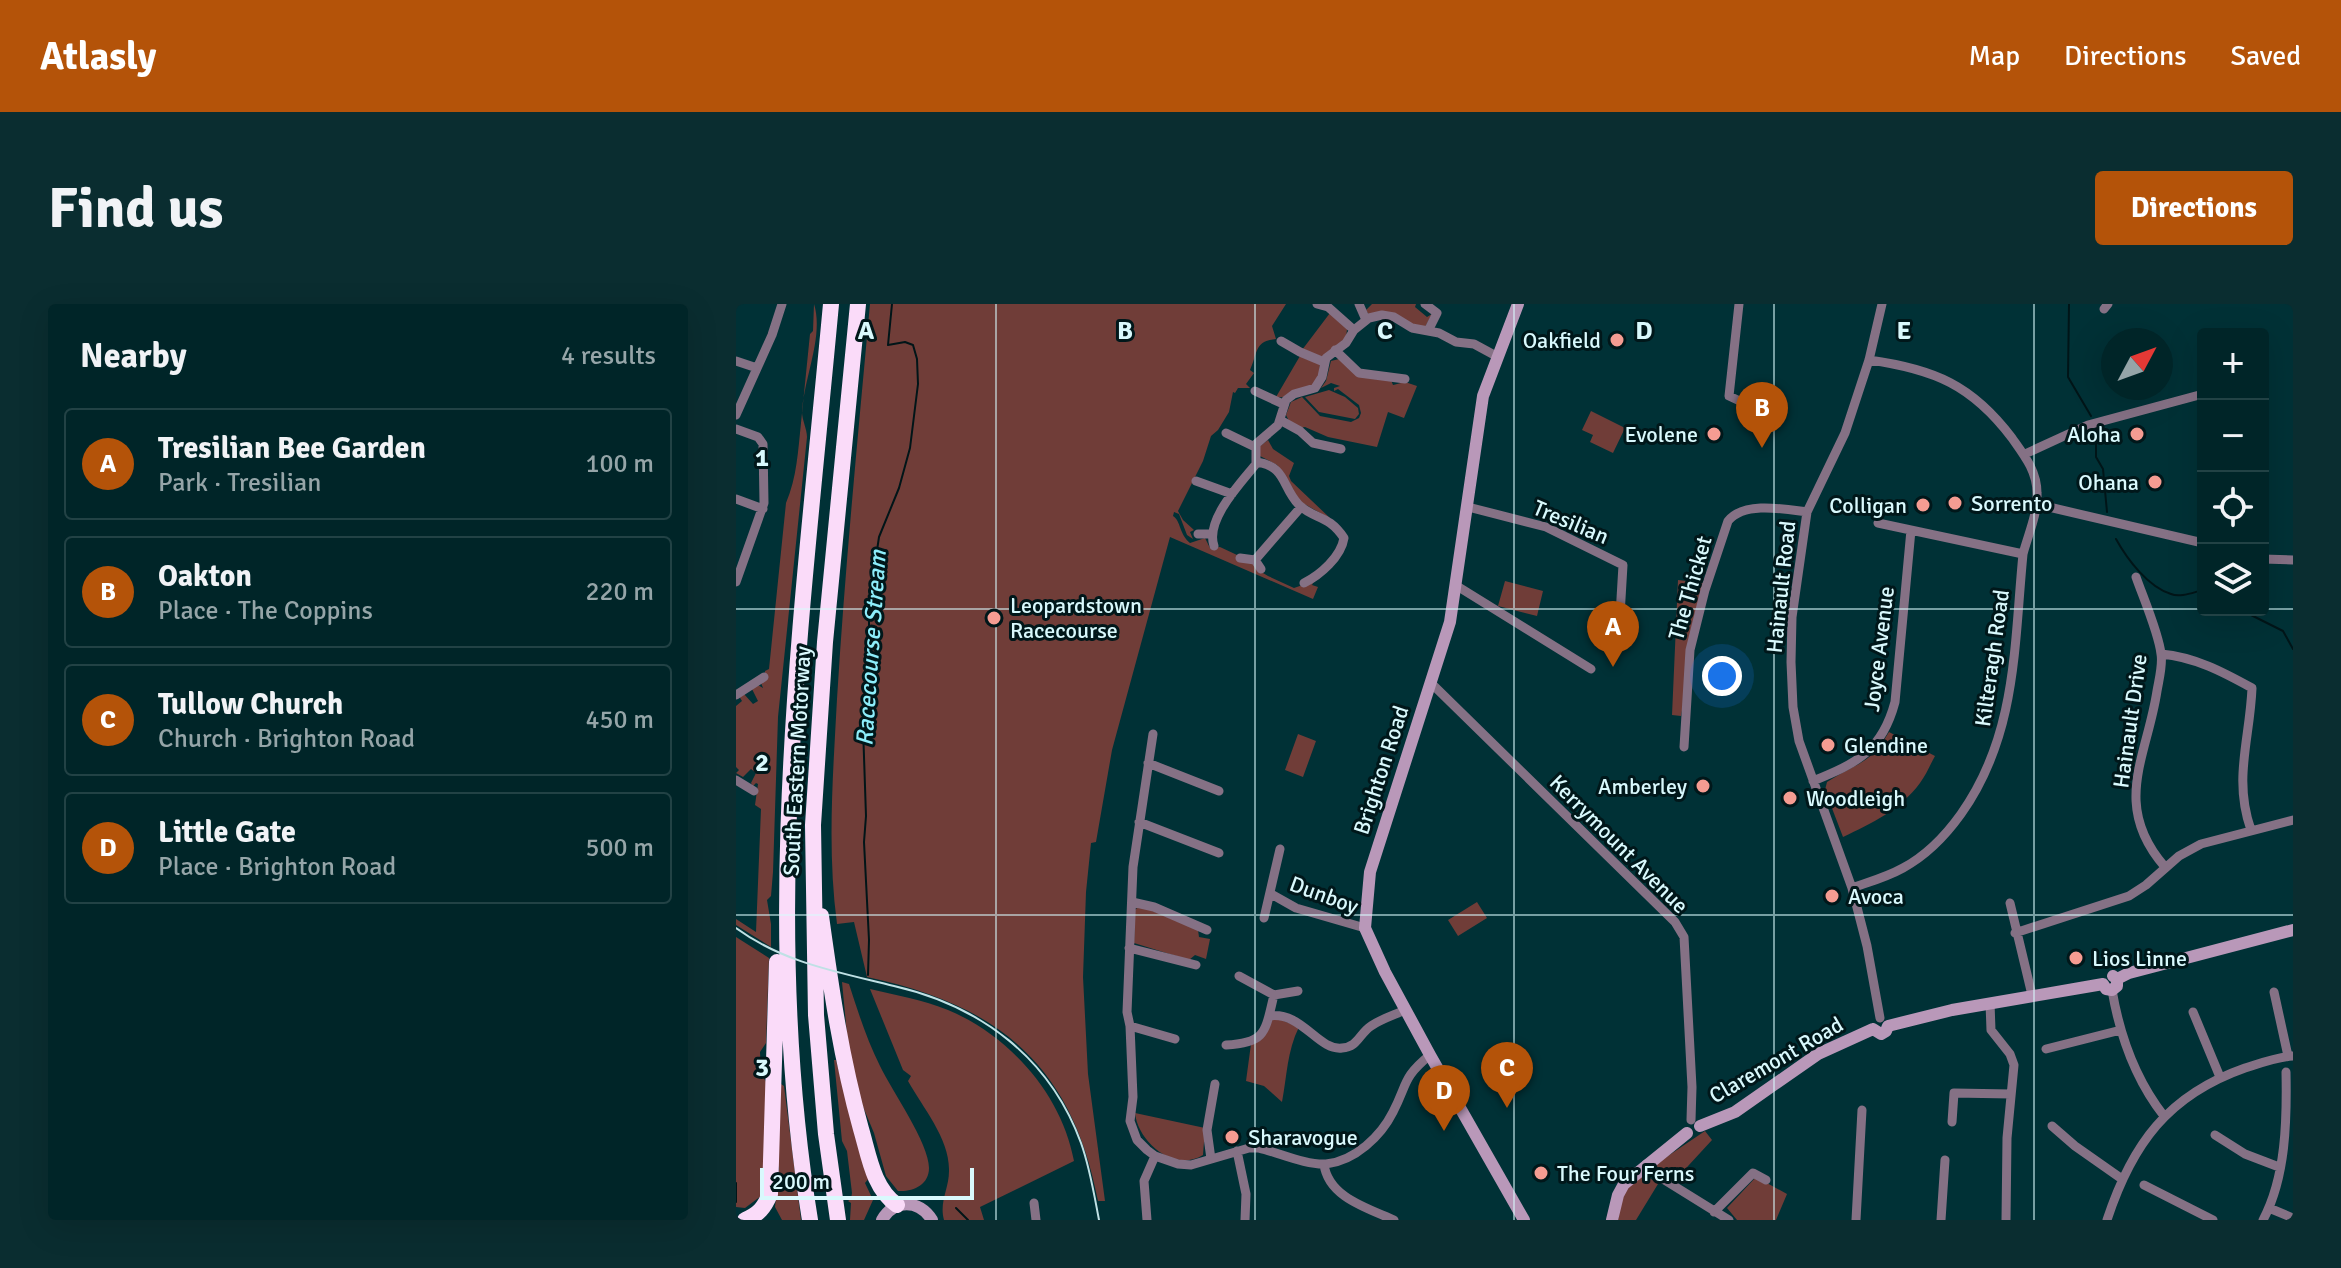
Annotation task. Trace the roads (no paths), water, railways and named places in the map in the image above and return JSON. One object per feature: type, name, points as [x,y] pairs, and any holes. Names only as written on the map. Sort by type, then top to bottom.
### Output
[{"type":"highway","name":"South Eastern Motorway","points":[[810,1220],[792,1085],[786,945],[790,771],[831,304]]},
{"type":"highway","name":"South Eastern Motorway","points":[[838,1220],[819,1065],[813,952],[814,799],[858,304]]},
{"type":"highway","points":[[745,1220],[764,1208],[770,1194],[783,775],[800,578],[807,559]]},
{"type":"highway","points":[[831,591],[831,642],[817,838],[820,907],[847,1081],[875,1175],[885,1194],[897,1205]]},
{"type":"street","points":[[736,415],[772,335],[782,304]]},
{"type":"street","points":[[1317,304],[1328,307],[1354,330]]},
{"type":"street","points":[[1425,304],[1437,313],[1428,331]]},
{"type":"street","name":"Brighton Road","points":[[1365,928],[1370,872],[1450,622],[1483,396],[1518,304]]},
{"type":"street","points":[[1739,304],[1729,396],[1744,403]]},
{"type":"street","name":"Hainault Road","points":[[1880,1025],[1867,946],[1852,888],[1795,722],[1791,662],[1792,617],[1807,512],[1839,449],[1869,360],[1882,304]]},
{"type":"street","points":[[1362,305],[1366,320]]},
{"type":"street","points":[[1255,447],[1280,420],[1283,404],[1294,394],[1315,388],[1322,377],[1324,362],[1366,320],[1387,315],[1412,328],[1456,342],[1474,344],[1498,357]]},
{"type":"street","points":[[1281,341],[1324,362]]},
{"type":"street","points":[[1335,350],[1359,373],[1405,379]]},
{"type":"street","points":[[1869,360],[1893,363],[1928,374],[1969,393],[1994,414],[2025,454],[2035,477],[2036,504],[2197,542]]},
{"type":"street","points":[[736,361],[757,368]]},
{"type":"street","points":[[1255,391],[1283,404]]},
{"type":"street","points":[[2025,454],[2088,425],[2197,396]]},
{"type":"street","points":[[1280,420],[1300,431],[1313,443],[1341,449]]},
{"type":"street","points":[[736,429],[758,437],[763,444],[765,499],[738,568],[736,582]]},
{"type":"street","points":[[1226,433],[1255,447]]},
{"type":"street","points":[[1214,546],[1211,534],[1214,523],[1257,462],[1255,447]]},
{"type":"street","points":[[1257,462],[1276,468],[1301,507],[1327,519],[1344,538],[1339,552],[1319,574],[1304,583]]},
{"type":"street","points":[[1196,481],[1232,494]]},
{"type":"street","points":[[736,499],[763,509]]},
{"type":"street","name":"Kilteragh Road","points":[[1852,888],[1897,872],[1922,855],[1956,822],[1986,775],[1999,741],[2006,710],[2023,554],[2036,504]]},
{"type":"street","points":[[1240,558],[1258,564],[1301,507]]},
{"type":"street","name":"Tresilian","points":[[1468,507],[1546,527],[1623,565],[1618,649]]},
{"type":"street","name":"The Thicket","points":[[1684,747],[1690,650],[1705,590],[1728,521],[1733,515],[1748,510],[1776,508],[1807,512]]},
{"type":"street","points":[[1878,523],[2023,554]]},
{"type":"street","name":"Joyce Avenue","points":[[1813,781],[1862,758],[1877,743],[1891,717],[1911,530]]},
{"type":"street","points":[[1198,534],[1211,534]]},
{"type":"street","points":[[2269,559],[2293,560]]},
{"type":"street","name":"Hainault Drive","points":[[2136,577],[2161,654],[2154,712],[2141,750],[2134,789],[2146,838],[2165,867]]},
{"type":"street","points":[[1457,586],[1591,669]]},
{"type":"street","points":[[2161,654],[2182,656],[2217,669],[2252,688],[2241,788],[2244,812],[2251,830]]},
{"type":"street","points":[[744,694],[764,677]]},
{"type":"street","name":"Kerrymount Avenue","points":[[1431,683],[1675,922],[1684,937],[1692,1126]]},
{"type":"street","points":[[1153,734],[1133,867],[1129,948],[1127,1012],[1133,1097],[1130,1121],[1137,1140],[1155,1156],[1191,1165],[1237,1151],[1259,1148],[1324,1164],[1351,1156],[1378,1136],[1394,1111],[1409,1074],[1430,1055]]},
{"type":"street","points":[[1148,763],[1219,791]]},
{"type":"street","points":[[743,780],[754,791]]},
{"type":"street","points":[[2015,933],[2129,896],[2165,867],[2201,844],[2293,820]]},
{"type":"street","points":[[1139,822],[1219,853]]},
{"type":"street","name":"Dunboy","points":[[1264,918],[1282,865],[1280,849]]},
{"type":"street","name":"Dunboy","points":[[1271,894],[1296,908],[1365,928]]},
{"type":"street","points":[[1132,902],[1154,907],[1207,930]]},
{"type":"street","points":[[2010,903],[2032,995]]},
{"type":"street","points":[[1365,928],[1405,1010],[1524,1220]]},
{"type":"street","name":"Claremont Road","points":[[1612,1220],[1624,1184],[1692,1126],[1735,1112],[1818,1054],[1880,1025],[2032,995],[2111,984],[2129,973],[2293,930]]},
{"type":"street","points":[[1129,948],[1196,965]]},
{"type":"street","points":[[1239,976],[1274,995],[1298,991]]},
{"type":"street","points":[[2111,984],[2121,1030],[2136,1071],[2164,1116]]},
{"type":"street","points":[[2107,1220],[2122,1179],[2164,1116],[2184,1098],[2220,1077],[2290,1056],[2274,992]]},
{"type":"street","points":[[1226,1045],[1256,1041],[1263,1035],[1274,995]]},
{"type":"street","points":[[1990,1003],[1991,1030],[2010,1054],[2014,1065],[2004,1197],[2006,1220]]},
{"type":"street","points":[[1269,1016],[1291,1018],[1333,1047],[1341,1049],[1356,1044],[1374,1023],[1405,1010]]},
{"type":"street","points":[[2193,1012],[2220,1077]]},
{"type":"street","points":[[1130,1026],[1175,1039]]},
{"type":"street","points":[[2046,1049],[2121,1030]]},
{"type":"street","points":[[2263,1220],[2279,1167],[2287,1115],[2286,1072]]},
{"type":"street","points":[[1211,1159],[1207,1130],[1215,1084]]},
{"type":"street","points":[[1952,1122],[1954,1093],[2011,1094]]},
{"type":"street","points":[[1856,1220],[1862,1110]]},
{"type":"street","points":[[2052,1126],[2122,1179]]},
{"type":"street","points":[[2215,1135],[2245,1154],[2279,1167]]},
{"type":"street","points":[[1237,1151],[1246,1194],[1245,1220]]},
{"type":"street","points":[[1147,1217],[1144,1181],[1155,1156]]},
{"type":"street","points":[[1941,1220],[1945,1160]]},
{"type":"street","points":[[1324,1164],[1326,1176],[1334,1188],[1394,1220]]},
{"type":"street","points":[[1646,1164],[1658,1176],[1729,1220]]},
{"type":"street","points":[[1714,1212],[1753,1173],[1766,1180]]},
{"type":"street","points":[[2144,1185],[2213,1220]]},
{"type":"street","points":[[1034,1203],[1036,1220]]},
{"type":"street","points":[[882,1220],[897,1205],[915,1205],[925,1210],[932,1220]]},
{"type":"street","points":[[2269,1208],[2293,1218]]},
{"type":"waterway","name":"Racecourse Stream","points":[[868,975],[863,727],[869,660],[869,604],[879,537],[899,488],[910,448],[918,384],[913,345],[905,342],[888,345],[892,304]]},
{"type":"waterway","points":[[2069,304],[2068,377],[2091,416]]},
{"type":"waterway","points":[[2096,427],[2096,457],[2103,469],[2107,512]]},
{"type":"waterway","points":[[2116,539],[2139,571],[2154,585],[2171,594],[2197,592]]},
{"type":"waterway","points":[[2253,616],[2283,631],[2293,649]]},
{"type":"waterway","points":[[736,1183],[736,1202]]},
{"type":"waterway","name":"Racecourse Stream","points":[[956,1208],[968,1220]]},
{"type":"tram line","points":[[736,928],[792,958],[926,995],[956,1007],[1008,1040],[1051,1085],[1068,1113],[1084,1152],[1099,1220]]},
{"type":"place","name":"Oakfield","points":[[1617,340]]},
{"type":"place","name":"Evolene","points":[[1714,434]]},
{"type":"place","name":"Aloha","points":[[2137,434]]},
{"type":"place","name":"Oakton","points":[[1762,448]]},
{"type":"place","name":"Ohana","points":[[2155,482]]},
{"type":"place","name":"Sorrento","points":[[1955,503]]},
{"type":"place","name":"Colligan","points":[[1923,505]]},
{"type":"place","name":"Leopardstown Racecourse","points":[[994,618]]},
{"type":"place","name":"Tresilian Bee Garden","points":[[1613,667]]},
{"type":"place","name":"Glendine","points":[[1828,745]]},
{"type":"place","name":"Amberley","points":[[1703,786]]},
{"type":"place","name":"Woodleigh","points":[[1790,798]]},
{"type":"place","name":"Avoca","points":[[1832,896]]},
{"type":"place","name":"Lios Linne","points":[[2076,958]]},
{"type":"place","name":"Tullow Church","points":[[1507,1108]]},
{"type":"place","name":"Little Gate","points":[[1444,1131]]},
{"type":"place","name":"Sharavogue","points":[[1232,1137]]},
{"type":"place","name":"The Four Ferns","points":[[1541,1173]]}]
